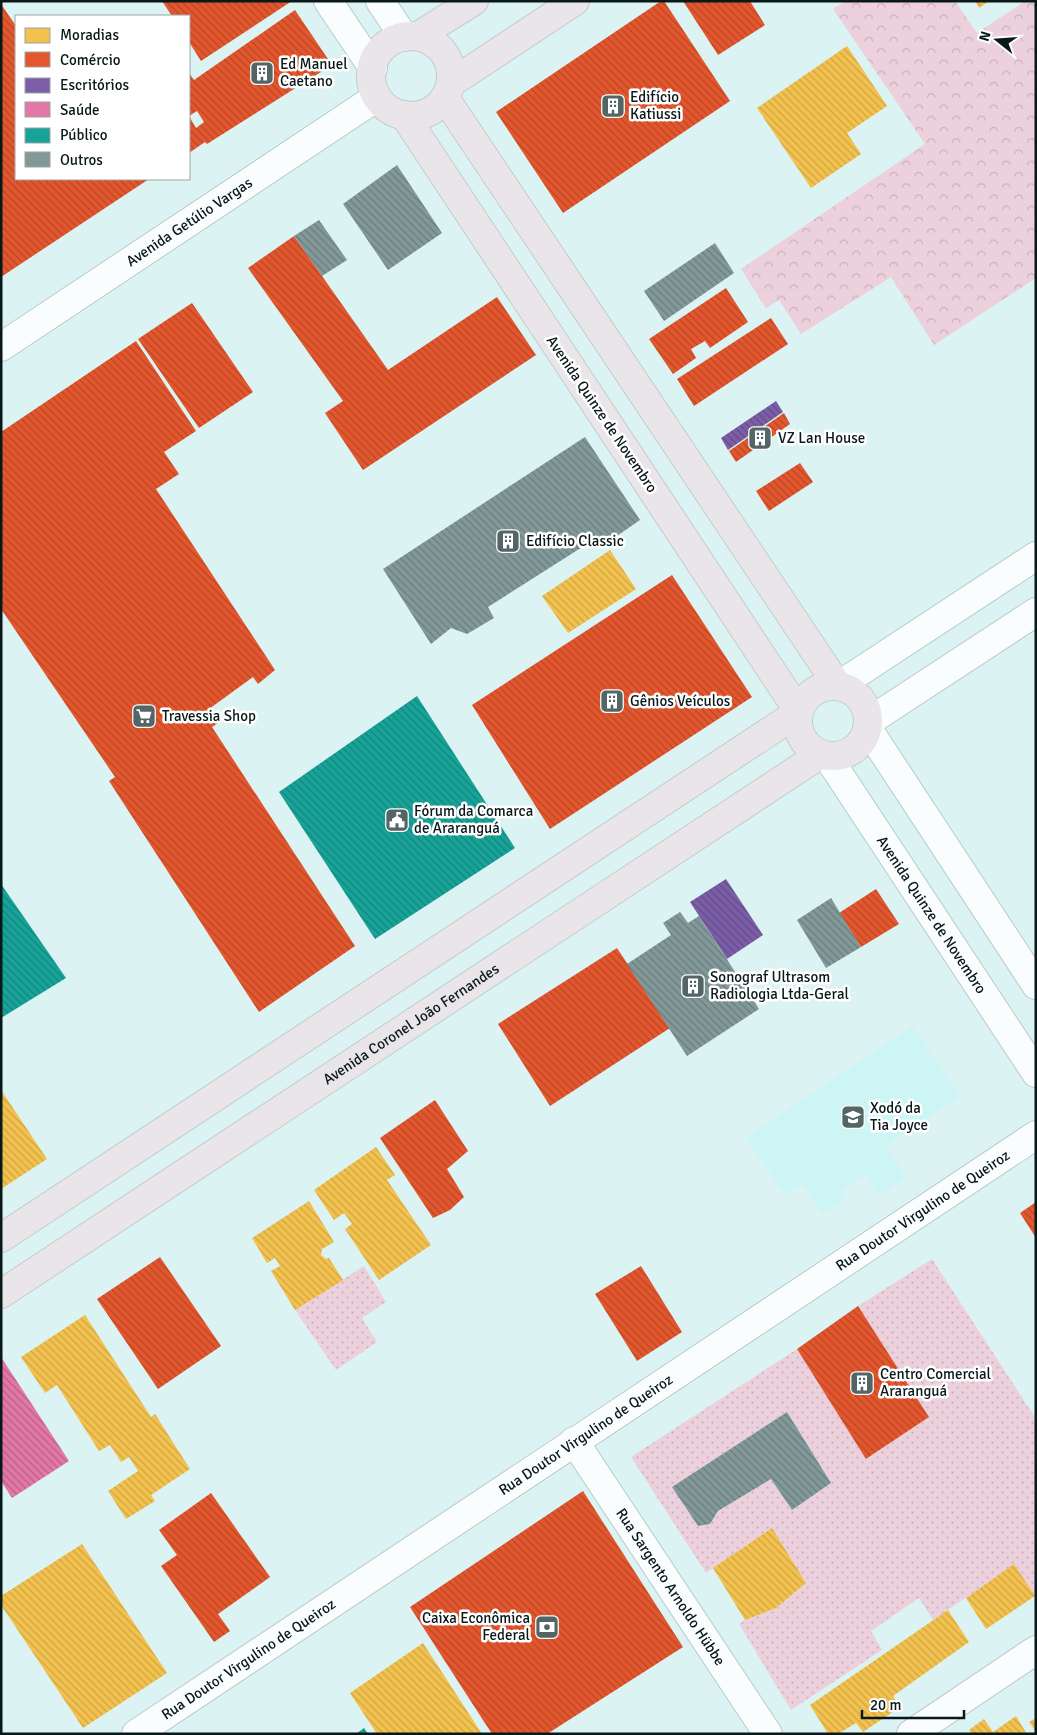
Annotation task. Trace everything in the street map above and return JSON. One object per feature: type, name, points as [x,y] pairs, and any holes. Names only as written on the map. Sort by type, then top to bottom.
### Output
[{"type":"main road","points":[[411,37],[474,1]]},
{"type":"main road","points":[[575,1],[448,91],[437,107],[427,113],[416,116],[404,115],[389,108],[377,97],[372,78],[372,68],[384,47],[393,40],[411,37],[430,40],[440,48],[447,58],[451,70],[448,91],[838,686]]},
{"type":"main road","name":"Avenida Quinze de Novembro","points":[[404,115],[799,712]]},
{"type":"main road","points":[[828,686],[838,686],[848,689],[863,702],[867,712],[868,726],[863,739],[857,747],[848,753],[837,756],[824,755],[812,749],[805,742],[798,722],[799,712],[803,702],[810,694],[828,686]]},
{"type":"main road","points":[[1,1238],[799,712]]},
{"type":"main road","name":"Avenida Coronel João Fernandes","points":[[1,1294],[824,755]]},
{"type":"street","points":[[328,1],[372,68]]},
{"type":"street","points":[[380,1],[411,37]]},
{"type":"street","name":"Avenida Getúlio Vargas","points":[[1,347],[377,97]]},
{"type":"street","points":[[838,686],[1036,556]]},
{"type":"street","points":[[1036,612],[868,726],[1036,985]]},
{"type":"street","name":"Avenida Quinze de Novembro","points":[[824,755],[1036,1073]]},
{"type":"street","name":"Rua Doutor Virgulino de Queiroz","points":[[146,1731],[574,1441],[1036,1135]]},
{"type":"street","name":"Rua Sargento Arnoldo Hübbe","points":[[574,1441],[768,1734]]},
{"type":"street","points":[[911,1734],[1036,1650]]},
{"type":"shaded area","name":"Xodó da Tia Joyce","points":[[913,1026],[960,1096],[886,1146],[906,1177],[879,1195],[865,1174],[840,1191],[845,1199],[822,1214],[802,1184],[785,1195],[746,1138]]},
{"type":"green space","points":[[845,1],[955,1],[977,33],[1025,1],[1036,1],[1036,278],[934,345],[891,277],[801,334],[779,300],[766,308],[741,269],[925,144],[833,9]]},
{"type":"green space","points":[[932,1259],[1036,1419],[1036,1598],[1014,1565],[933,1620],[919,1598],[871,1631],[882,1650],[791,1710],[739,1624],[776,1608],[806,1583],[772,1528],[706,1573],[631,1457],[797,1349],[867,1459],[929,1417],[858,1306]],"holes":[[[787,1412],[831,1483],[792,1510],[771,1479],[718,1511],[710,1524],[698,1526],[672,1487]]]},
{"type":"green space","points":[[364,1266],[386,1302],[362,1318],[377,1342],[336,1370],[295,1310]]},
{"type":"building: Moradias","points":[[975,1],[989,1],[979,8]]},
{"type":"building: Moradias","points":[[847,46],[887,106],[847,133],[861,154],[811,188],[757,108]]},
{"type":"building: Moradias","points":[[610,550],[636,589],[568,633],[542,596]]},
{"type":"building: Moradias","points":[[1,1090],[47,1159],[1,1189]]},
{"type":"building: Moradias","points":[[376,1147],[395,1175],[387,1180],[431,1245],[379,1280],[345,1229],[352,1224],[344,1213],[334,1220],[314,1190]]},
{"type":"building: Moradias","points":[[309,1201],[334,1242],[322,1249],[321,1255],[326,1259],[329,1258],[343,1280],[295,1310],[271,1271],[280,1266],[275,1258],[267,1263],[252,1238]]},
{"type":"building: Moradias","points":[[85,1315],[151,1417],[155,1414],[190,1469],[151,1495],[155,1501],[126,1519],[108,1491],[138,1471],[129,1457],[121,1462],[110,1445],[99,1451],[57,1385],[45,1393],[21,1357]]},
{"type":"building: Moradias","points":[[772,1528],[806,1583],[776,1608],[745,1620],[713,1568]]},
{"type":"building: Moradias","points":[[82,1544],[167,1673],[83,1728],[1,1605],[1,1596]]},
{"type":"building: Moradias","points":[[1014,1564],[1035,1596],[986,1629],[966,1598]]},
{"type":"building: Moradias","points":[[948,1610],[969,1642],[893,1696],[900,1707],[863,1732],[856,1723],[838,1734],[828,1734],[810,1705]]},
{"type":"building: Moradias","points":[[423,1643],[482,1734],[377,1734],[350,1693]]},
{"type":"building: Moradias","points":[[1016,1716],[1027,1734],[971,1734],[969,1730],[984,1719],[993,1732]]},
{"type":"building: Moradias","points":[[1036,1718],[1036,1732],[1029,1722]]},
{"type":"building: Comércio","points":[[162,1],[292,1],[201,61],[190,44],[190,15],[171,15]]},
{"type":"building: Comércio","name":"Edifício Katiussi","points":[[661,1],[664,1],[730,101],[563,213],[496,112]]},
{"type":"building: Comércio","points":[[683,1],[750,1],[765,25],[718,55]]},
{"type":"building: Comércio","points":[[1,4],[15,25],[15,180],[147,180],[1,277]]},
{"type":"building: Comércio","name":"Ed Manuel Caetano","points":[[295,10],[332,65],[207,144],[205,142],[190,152],[190,118],[196,128],[204,122],[197,111],[190,115],[190,74],[194,80]]},
{"type":"building: Comércio","points":[[294,236],[388,370],[497,297],[536,355],[363,470],[325,413],[343,401],[248,268]]},
{"type":"building: Comércio","points":[[726,288],[748,322],[710,348],[705,341],[691,349],[696,358],[673,374],[649,339]]},
{"type":"building: Comércio","points":[[192,303],[253,392],[199,428],[138,339]]},
{"type":"building: Comércio","points":[[771,318],[788,344],[694,406],[677,379]]},
{"type":"building: Comércio","name":"Travessia Shop","points":[[136,341],[196,431],[164,452],[179,474],[156,489],[275,670],[258,684],[253,677],[209,709],[218,723],[212,727],[355,946],[259,1012],[109,781],[115,777],[1,609],[1,432]]},
{"type":"building: Comércio","name":"VZ Lan House","points":[[784,413],[790,424],[736,462],[729,451]]},
{"type":"building: Comércio","points":[[800,463],[813,482],[769,511],[756,491]]},
{"type":"building: Comércio","name":"Gênios Veículos","points":[[672,575],[752,697],[550,829],[472,705]]},
{"type":"building: Comércio","points":[[876,889],[899,924],[861,947],[839,913]]},
{"type":"building: Comércio","points":[[617,948],[670,1028],[550,1106],[498,1024]]},
{"type":"building: Comércio","points":[[435,1100],[468,1151],[447,1169],[464,1197],[450,1210],[433,1218],[380,1138]]},
{"type":"building: Comércio","points":[[1036,1202],[1036,1238],[1020,1213]]},
{"type":"building: Comércio","points":[[160,1257],[221,1346],[158,1389],[97,1299]]},
{"type":"building: Comércio","points":[[641,1266],[682,1332],[637,1361],[595,1294]]},
{"type":"building: Comércio","name":"Centro Comercial Araranguá","points":[[858,1306],[929,1417],[866,1459],[797,1349]]},
{"type":"building: Comércio","name":"Caixa Econômica Federal","points":[[583,1491],[683,1647],[547,1734],[492,1734],[410,1607]]},
{"type":"building: Comércio","points":[[211,1493],[270,1577],[218,1614],[230,1631],[214,1642],[161,1566],[177,1555],[159,1530]]},
{"type":"building: Escritórios","points":[[776,401],[783,412],[728,450],[721,438]]},
{"type":"building: Escritórios","points":[[726,879],[763,935],[727,959],[690,902]]},
{"type":"building: Saúde","points":[[1,1357],[69,1461],[12,1498],[1,1481]]},
{"type":"building: Público","name":"Fórum da Comarca de Araranguá","points":[[417,696],[515,848],[375,939],[279,792]]},
{"type":"building: Público","points":[[1,884],[66,978],[1,1018]]},
{"type":"building: Público","points":[[364,1728],[368,1734],[356,1734]]},
{"type":"building: Outros","points":[[397,165],[442,233],[388,270],[343,204]]},
{"type":"building: Outros","points":[[319,220],[347,260],[322,276],[294,236]]},
{"type":"building: Outros","points":[[715,243],[734,273],[664,321],[644,291]]},
{"type":"building: Outros","name":"Edifício Classic","points":[[585,437],[640,520],[604,545],[598,537],[488,607],[494,618],[467,634],[451,628],[431,644],[383,569]]},
{"type":"building: Outros","points":[[831,898],[861,947],[826,968],[797,920]]},
{"type":"building: Outros","name":"Sonograf Ultrasom Radiologia Ltda-Geral","points":[[680,912],[688,923],[699,916],[759,1009],[687,1056],[627,964],[671,935],[663,923]]},
{"type":"building: Outros","points":[[787,1412],[831,1483],[792,1510],[771,1479],[718,1511],[710,1524],[698,1526],[672,1487]]},
{"type":"place","name":"Ed Manuel Caetano","points":[[262,73]]},
{"type":"place","name":"Edifício Katiussi","points":[[613,106]]},
{"type":"place","name":"VZ Lan House","points":[[760,438]]},
{"type":"place","name":"Edifício Classic","points":[[508,541]]},
{"type":"place","name":"Gênios Veículos","points":[[612,701]]},
{"type":"place","name":"Travessia Shop","points":[[144,716]]},
{"type":"place","name":"Fórum da Comarca de Araranguá","points":[[397,820]]},
{"type":"place","name":"Sonograf Ultrasom Radiologia Ltda-Geral","points":[[693,986]]},
{"type":"place","name":"Xodó da Tia Joyce","points":[[853,1117]]},
{"type":"place","name":"Centro Comercial Araranguá","points":[[862,1383]]},
{"type":"place","name":"Caixa Econômica Federal","points":[[547,1627]]}]
